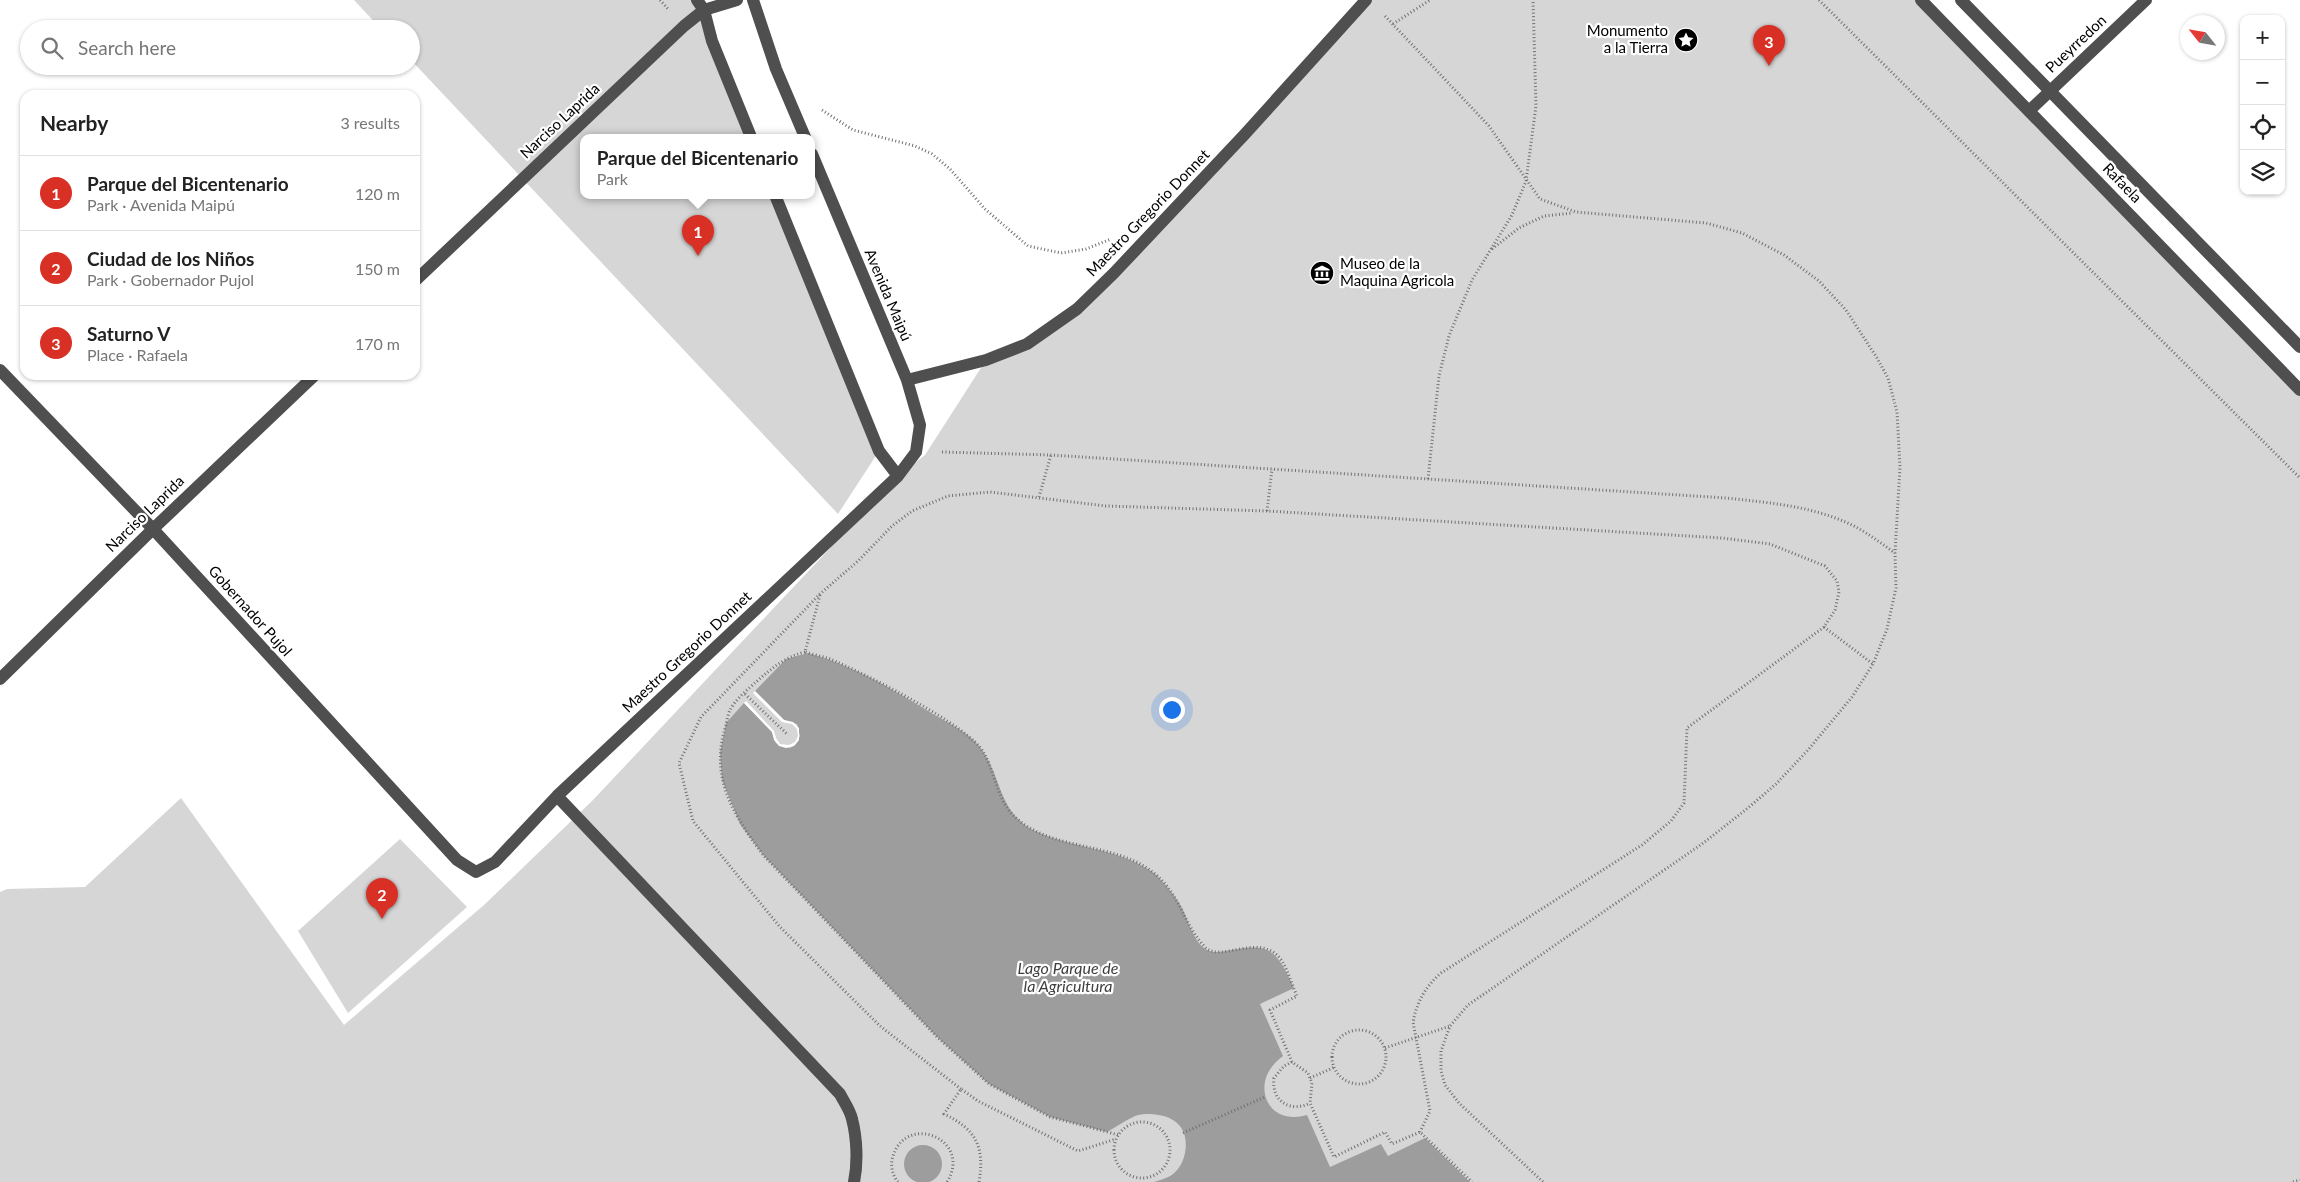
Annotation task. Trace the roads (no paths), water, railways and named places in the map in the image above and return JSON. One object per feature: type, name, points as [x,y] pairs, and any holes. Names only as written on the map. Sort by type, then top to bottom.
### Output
[{"type":"street","name":"Narciso Laprida","points":[[420,276],[684,26],[700,5],[737,0]]},
{"type":"street","points":[[753,0],[776,69],[804,134]]},
{"type":"street","name":"Maestro Gregorio Donnet","points":[[906,380],[986,360],[1027,344],[1077,309],[1114,273],[1245,134],[1366,0]]},
{"type":"street","name":"Rafaela","points":[[1921,0],[2300,390]]},
{"type":"street","name":"Rafaela","points":[[1961,0],[2300,347]]},
{"type":"street","name":"Pueyrredon","points":[[2029,111],[2146,0]]},
{"type":"street","points":[[700,5],[712,41],[750,134]]},
{"type":"street","name":"Avenida Maipú","points":[[815,161],[906,380],[920,425],[916,452]]},
{"type":"street","points":[[777,199],[878,452],[898,476]]},
{"type":"street","name":"Gobernador Pujol","points":[[0,370],[153,529],[457,860],[476,872]]},
{"type":"street","name":"Narciso Laprida","points":[[0,679],[153,529],[310,380]]},
{"type":"street","name":"Maestro Gregorio Donnet","points":[[476,872],[494,862],[557,796],[898,476],[916,452]]},
{"type":"street","points":[[557,796],[840,1094],[852,1118],[856,1145],[856,1173],[854,1182]]},
{"type":"water","name":"Lago Parque de la Agricultura","points":[[808,653],[841,664],[873,679],[969,736],[986,757],[1006,802],[1013,813],[1021,822],[1033,830],[1063,841],[1125,858],[1140,864],[1154,873],[1177,900],[1198,942],[1207,950],[1219,952],[1241,948],[1262,948],[1276,957],[1282,964],[1294,988],[1260,1004],[1283,1056],[1272,1066],[1266,1077],[1264,1089],[1266,1099],[1272,1108],[1281,1114],[1293,1117],[1307,1115],[1330,1167],[1381,1144],[1388,1156],[1425,1138],[1470,1182],[1154,1182],[1173,1174],[1184,1158],[1186,1144],[1183,1130],[1170,1118],[1152,1114],[1135,1116],[1107,1132],[1050,1117],[989,1084],[937,1037],[763,855],[740,824],[722,780],[720,753],[726,723],[744,703],[772,732],[776,743],[790,748],[796,744],[800,736],[797,724],[784,720],[755,691],[786,659]]},
{"type":"water","points":[[923,1145],[936,1151],[942,1164],[936,1177],[923,1183],[910,1177],[904,1164],[910,1151]]},
{"type":"place","name":"Monumento a la Tierra","points":[[1686,40]]},
{"type":"place","name":"Saturno V","points":[[1769,66]]},
{"type":"place","name":"Parque del Bicentenario","points":[[698,256]]},
{"type":"place","name":"Museo de la Maquina Agricola","points":[[1322,273]]},
{"type":"place","name":"Ciudad de los Niños","points":[[382,919]]}]
